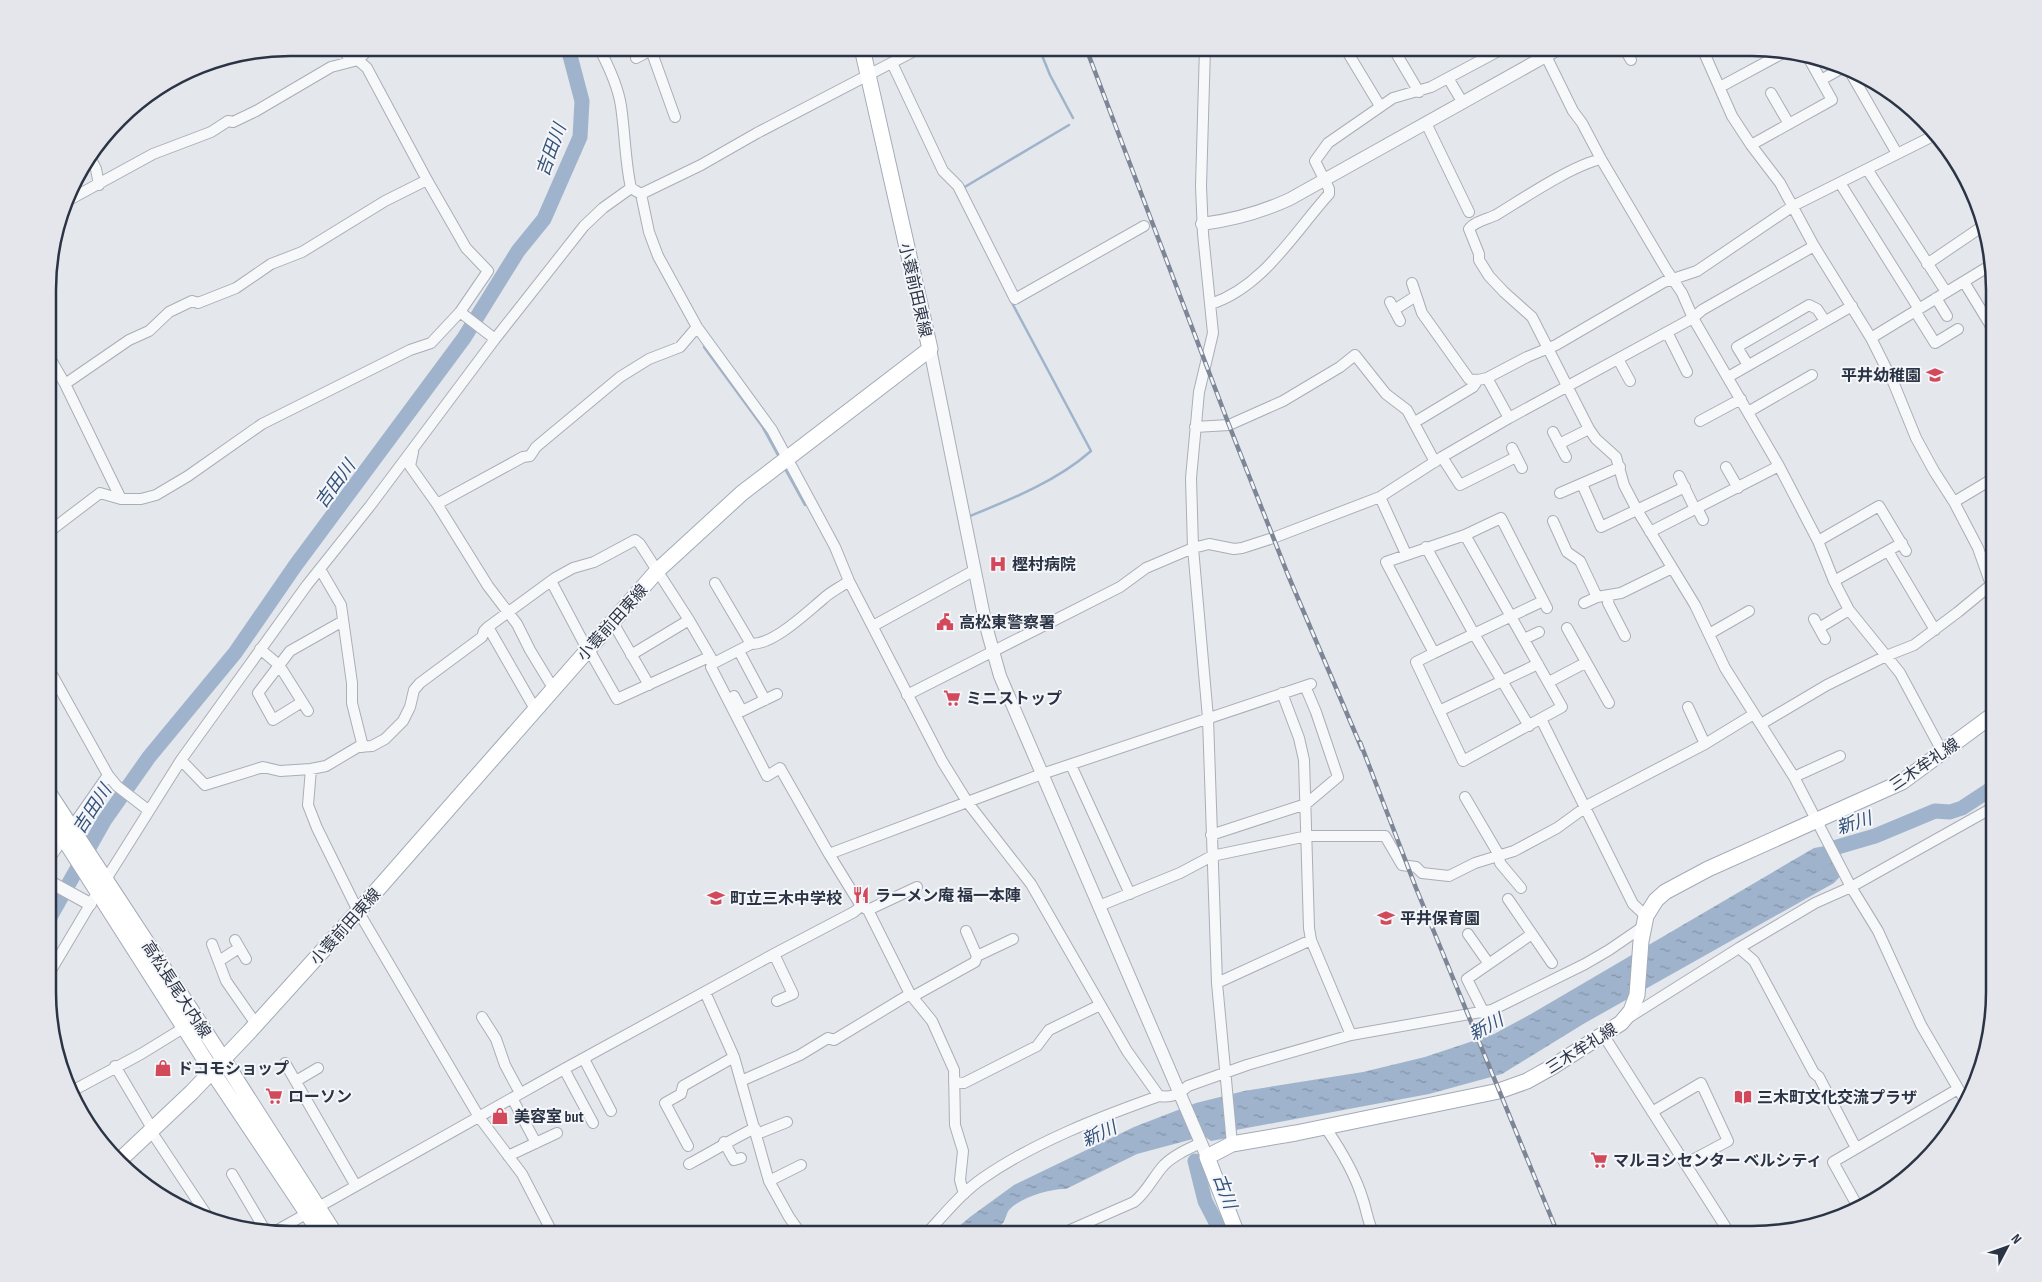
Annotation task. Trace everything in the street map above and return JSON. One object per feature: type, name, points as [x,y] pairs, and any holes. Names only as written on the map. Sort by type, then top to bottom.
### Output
[{"type":"main road","name":"小蓑前田東線","points":[[124,1156],[212,1071],[256,1024],[657,571],[742,493],[930,349],[864,56]]},
{"type":"main road","name":"三木牟礼線","points":[[1203,1147],[1325,1128],[1499,1091],[1527,1081],[1604,1036],[1621,1023],[1631,1011],[1637,995],[1643,928],[1656,900],[1665,892],[1684,881],[1820,827],[1902,782],[1943,754],[1986,720]]},
{"type":"main road","name":"高松長尾大内線","points":[[56,808],[69,835],[100,882],[223,1059],[312,1210],[318,1226]]},
{"type":"main road","name":"高松長尾大内線","points":[[56,822],[69,835]]},
{"type":"main road","name":"高松長尾大内線","points":[[100,882],[212,1071],[312,1210],[327,1226]]},
{"type":"main road","points":[[1203,1147],[1234,1226]]},
{"type":"street","points":[[56,526],[100,493],[121,499],[141,499],[156,494],[188,476],[262,424],[410,350],[431,343],[460,312],[488,271],[466,248],[367,68],[358,60],[347,56]]},
{"type":"street","points":[[76,197],[153,154],[211,132],[228,120],[233,122],[331,68],[358,60],[362,56]]},
{"type":"street","points":[[602,56],[621,105],[631,188],[641,194],[649,232],[658,256],[697,327],[772,430],[835,546],[849,581],[942,761],[968,802],[1030,884],[1127,1051],[1159,1096]]},
{"type":"street","points":[[636,58],[640,56]]},
{"type":"street","points":[[655,56],[675,117]]},
{"type":"street","points":[[641,194],[701,165],[905,56]]},
{"type":"street","points":[[1205,56],[1201,186],[1202,224],[1213,333],[1200,392],[1191,478],[1193,548],[1208,718],[1217,984],[1232,1141]]},
{"type":"street","points":[[1350,56],[1380,106]]},
{"type":"street","points":[[1398,56],[1419,92]]},
{"type":"street","points":[[1210,304],[1228,298],[1259,276],[1329,194],[1329,189],[1315,161],[1328,143],[1394,98],[1419,92],[1489,56]]},
{"type":"street","points":[[1202,224],[1227,221],[1274,206],[1426,124],[1538,56]]},
{"type":"street","points":[[1546,56],[1562,91],[1666,269],[1674,279],[1693,318],[1780,466],[1818,541],[1834,581],[1849,610],[1900,673],[1943,754]]},
{"type":"street","points":[[1629,56],[1631,60]]},
{"type":"street","points":[[1706,56],[1732,116],[1751,146],[1780,183],[1814,246],[1870,338],[1894,384],[1916,438],[1954,502],[1978,548],[1986,568]]},
{"type":"street","points":[[1720,88],[1775,58]]},
{"type":"street","points":[[892,63],[943,171],[958,186],[1015,299],[1144,226]]},
{"type":"street","points":[[1751,146],[1832,100],[1812,64]]},
{"type":"street","points":[[1821,80],[1835,72]]},
{"type":"street","points":[[1448,78],[1462,103]]},
{"type":"street","points":[[1855,80],[1895,150]]},
{"type":"street","points":[[1771,93],[1789,124]]},
{"type":"street","points":[[1426,124],[1469,212]]},
{"type":"street","points":[[1415,422],[1473,387],[1482,379],[1548,348],[1664,282],[1697,271],[1793,206],[1929,138]]},
{"type":"street","points":[[1601,159],[1572,171],[1490,218],[1475,223],[1469,229],[1479,260],[1489,276],[1532,317],[1589,429],[1596,439],[1616,457],[1624,485],[1637,510],[1696,605],[1725,668],[1794,776],[1851,887],[1878,931],[1918,1018],[1962,1095]]},
{"type":"street","points":[[94,164],[99,185]]},
{"type":"street","points":[[1867,170],[1927,264],[1941,295],[1946,316]]},
{"type":"street","points":[[65,384],[129,340],[149,331],[169,312],[192,301],[198,303],[236,288],[270,264],[302,252],[385,201],[427,180]]},
{"type":"street","points":[[1840,182],[1935,343],[1958,330]]},
{"type":"street","points":[[56,960],[86,902],[181,760],[320,568],[584,226],[603,208],[631,188]]},
{"type":"street","points":[[1927,264],[1978,229]]},
{"type":"street","points":[[907,695],[1120,587],[1146,568],[1193,548],[1209,544],[1234,549],[1242,548],[1380,497],[1509,418],[1693,318],[1702,310],[1814,246]]},
{"type":"street","points":[[1870,338],[1985,269]]},
{"type":"street","points":[[1964,282],[1986,319]]},
{"type":"street","points":[[1412,283],[1422,313],[1469,379],[1482,379]]},
{"type":"street","points":[[1400,320],[1392,306],[1416,296]]},
{"type":"street","points":[[1748,365],[1737,347],[1809,305],[1817,309],[1825,321]]},
{"type":"street","points":[[1728,377],[1852,306]]},
{"type":"street","points":[[460,312],[495,339]]},
{"type":"street","points":[[437,504],[523,457],[530,456],[536,446],[620,377],[649,359],[680,348],[697,327]]},
{"type":"street","points":[[1667,332],[1687,372]]},
{"type":"street","points":[[930,349],[986,626],[1000,676],[1203,1147],[1183,1151],[1164,1165],[1141,1196],[1134,1202],[1078,1226]]},
{"type":"street","points":[[1195,427],[1229,425],[1283,401],[1340,367],[1355,355],[1386,394],[1407,410],[1438,460],[1460,485],[1514,453],[1522,468]]},
{"type":"street","points":[[1618,359],[1630,381]]},
{"type":"street","points":[[56,368],[121,499]]},
{"type":"street","points":[[1748,412],[1812,375]]},
{"type":"street","points":[[1482,379],[1509,418]]},
{"type":"street","points":[[1700,421],[1741,399]]},
{"type":"street","points":[[1559,444],[1589,429]]},
{"type":"street","points":[[1553,432],[1566,457]]},
{"type":"street","points":[[414,448],[410,466],[437,504],[488,586],[509,613],[554,688]]},
{"type":"street","points":[[1650,532],[1696,508],[1737,492],[1780,466]]},
{"type":"street","points":[[1560,493],[1620,467]]},
{"type":"street","points":[[1726,467],[1737,492]]},
{"type":"street","points":[[1680,476],[1703,520]]},
{"type":"street","points":[[1954,502],[1986,483]]},
{"type":"street","points":[[1582,484],[1601,527],[1685,488]]},
{"type":"street","points":[[1380,497],[1406,554]]},
{"type":"street","points":[[1818,541],[1879,506],[1904,547],[1888,551],[1834,581]]},
{"type":"street","points":[[1434,653],[1386,562],[1465,535],[1501,518],[1545,604],[1512,616],[1416,662],[1463,761],[1562,707],[1512,616],[1465,535]]},
{"type":"street","points":[[1553,521],[1567,552],[1584,559],[1597,597]]},
{"type":"street","points":[[181,760],[205,785],[263,767],[280,771],[326,766],[358,747],[372,746],[385,739],[402,721],[410,707],[414,690],[420,683],[482,638],[484,631],[488,627],[551,581],[573,568],[594,562],[635,540],[640,544],[689,620],[742,712],[777,694]]},
{"type":"street","points":[[1426,547],[1474,634],[1529,726]]},
{"type":"street","points":[[1888,551],[1935,630]]},
{"type":"street","points":[[320,568],[341,605],[352,683],[352,703],[364,747]]},
{"type":"street","points":[[1584,603],[1597,597],[1621,593],[1672,568]]},
{"type":"street","points":[[873,626],[975,570]]},
{"type":"street","points":[[551,581],[618,700],[649,685],[739,651],[751,644],[758,645],[789,628],[824,597],[849,581]]},
{"type":"street","points":[[715,583],[751,644]]},
{"type":"street","points":[[1761,724],[1828,685],[1914,644],[1935,630],[1986,588]]},
{"type":"street","points":[[1609,596],[1608,603],[1625,636]]},
{"type":"street","points":[[1825,639],[1816,623],[1849,610]]},
{"type":"street","points":[[1709,634],[1749,611]]},
{"type":"street","points":[[631,654],[689,620]]},
{"type":"street","points":[[260,649],[279,665],[305,707],[273,720],[258,693],[279,665],[290,651],[343,621]]},
{"type":"street","points":[[612,621],[649,685]]},
{"type":"street","points":[[488,627],[535,709]]},
{"type":"street","points":[[1567,628],[1609,703]]},
{"type":"street","points":[[1524,639],[1539,632]]},
{"type":"street","points":[[739,651],[765,700]]},
{"type":"street","points":[[713,661],[711,667],[767,776],[780,768],[829,854],[864,908],[911,996],[932,1021],[954,1070],[956,1125],[963,1151],[960,1180],[964,1194]]},
{"type":"street","points":[[1548,682],[1585,663]]},
{"type":"street","points":[[1439,710],[1538,664]]},
{"type":"street","points":[[56,682],[108,774],[117,786],[148,810]]},
{"type":"street","points":[[829,854],[1042,774],[1308,685],[1338,777],[1306,804],[1211,835]]},
{"type":"street","points":[[1282,693],[1299,738],[1304,760],[1309,928],[1311,940],[1351,1035]]},
{"type":"street","points":[[1688,707],[1705,744]]},
{"type":"street","points":[[1100,906],[1180,874],[1212,856],[1307,836],[1385,836],[1402,864],[1416,867],[1422,873],[1449,876],[1475,863],[1514,851],[1549,832],[1590,804],[1705,744],[1754,714]]},
{"type":"street","points":[[934,1226],[982,1178],[1031,1150],[1096,1118],[1159,1096],[1169,1097],[1180,1093],[1188,1086],[1226,1073],[1351,1035],[1484,1012],[1503,1006],[1585,964],[1643,928],[1633,904],[1541,719]]},
{"type":"street","points":[[1794,776],[1840,756]]},
{"type":"street","points":[[1071,765],[1130,894]]},
{"type":"street","points":[[310,769],[308,806],[358,911],[479,1117],[522,1174],[549,1226]]},
{"type":"street","points":[[56,849],[69,835],[108,774]]},
{"type":"street","points":[[1465,797],[1499,856],[1500,863],[1521,888]]},
{"type":"street","points":[[1621,1023],[1739,948],[1815,903],[1851,887],[1986,811]]},
{"type":"street","points":[[56,885],[86,902]]},
{"type":"street","points":[[285,1226],[774,954],[854,912],[917,886]]},
{"type":"street","points":[[1508,899],[1552,963]]},
{"type":"street","points":[[741,1081],[800,1055],[828,1038],[834,1040],[975,962],[977,956],[966,931]]},
{"type":"street","points":[[1468,934],[1489,964]]},
{"type":"street","points":[[1484,1012],[1468,979],[1532,934]]},
{"type":"street","points":[[977,956],[1012,939]]},
{"type":"street","points":[[1217,984],[1311,940]]},
{"type":"street","points":[[212,944],[226,981],[256,1024]]},
{"type":"street","points":[[219,961],[237,944],[246,959]]},
{"type":"street","points":[[1739,948],[1754,961],[1814,1073],[1819,1077],[1856,1148]]},
{"type":"street","points":[[774,954],[792,994],[777,1001]]},
{"type":"street","points":[[704,992],[734,1057],[769,1181],[795,1226]]},
{"type":"street","points":[[954,1082],[964,1083],[1037,1046],[1049,1030],[1100,1005]]},
{"type":"street","points":[[482,1017],[496,1039],[516,1096],[536,1143]]},
{"type":"street","points":[[77,1088],[115,1066],[141,1054],[184,1026]]},
{"type":"street","points":[[1604,1036],[1725,1226]]},
{"type":"street","points":[[688,1146],[665,1103],[681,1094],[683,1086],[734,1057]]},
{"type":"street","points":[[584,1059],[611,1111]]},
{"type":"street","points":[[285,1063],[356,1186]]},
{"type":"street","points":[[115,1066],[152,1130],[203,1209]]},
{"type":"street","points":[[296,1081],[318,1068]]},
{"type":"street","points":[[564,1069],[593,1123]]},
{"type":"street","points":[[1652,1112],[1701,1083],[1728,1141],[1686,1164]]},
{"type":"street","points":[[1855,1202],[1833,1162],[1958,1089]]},
{"type":"street","points":[[689,1164],[724,1142],[788,1122]]},
{"type":"street","points":[[1325,1128],[1349,1163],[1371,1226]]},
{"type":"street","points":[[508,1156],[557,1133]]},
{"type":"street","points":[[724,1142],[734,1160],[742,1158]]},
{"type":"street","points":[[769,1181],[801,1165]]},
{"type":"street","points":[[232,1174],[262,1224]]},
{"type":"water","points":[[1825,846],[1845,871],[1834,883],[1585,1023],[1502,1074],[1429,1094],[1236,1130],[1233,1137],[1211,1141],[1204,1136],[1137,1154],[1066,1189],[1044,1192],[1027,1198],[1009,1210],[1000,1226],[959,1226],[1014,1185],[1134,1127],[1196,1103],[1244,1091],[1363,1072],[1425,1057],[1494,1034],[1814,848]]},
{"type":"waterway","name":"吉田川","points":[[56,906],[104,821],[149,757],[235,653],[295,566],[464,338],[518,251],[544,219],[580,137],[582,101],[570,56]]},
{"type":"waterway","points":[[1042,56],[1050,75],[1073,118]]},
{"type":"waterway","points":[[963,188],[1069,125]]},
{"type":"waterway","points":[[970,516],[1018,496],[1049,480],[1078,462],[1091,451],[1011,301]]},
{"type":"waterway","points":[[704,347],[762,426],[779,457]]},
{"type":"waterway","points":[[784,467],[805,505]]},
{"type":"waterway","name":"新川","points":[[1822,862],[1834,848],[1875,836],[1935,811],[1950,812],[1962,808],[1986,792]]},
{"type":"waterway","name":"古川","points":[[1195,1161],[1205,1201],[1218,1226]]},
{"type":"railway","points":[[1089,56],[1288,575],[1362,749]]},
{"type":"railway","points":[[1360,742],[1416,888],[1555,1226]]},
{"type":"place","name":"平井幼稚園","points":[[1935,375]]},
{"type":"place","name":"樫村病院","points":[[998,564]]},
{"type":"place","name":"高松東警察署","points":[[945,622]]},
{"type":"place","name":"ミニストップ","points":[[952,698]]},
{"type":"place","name":"ラーメン庵 福一本陣","points":[[861,895]]},
{"type":"place","name":"町立三木中学校","points":[[716,898]]},
{"type":"place","name":"平井保育園","points":[[1386,918]]},
{"type":"place","name":"ドコモショップ","points":[[163,1068]]},
{"type":"place","name":"ローソン","points":[[274,1096]]},
{"type":"place","name":"三木町文化交流プラザ","points":[[1743,1097]]},
{"type":"place","name":"美容室 but","points":[[500,1116]]},
{"type":"place","name":"マルヨシセンター ベルシティ","points":[[1599,1160]]}]
